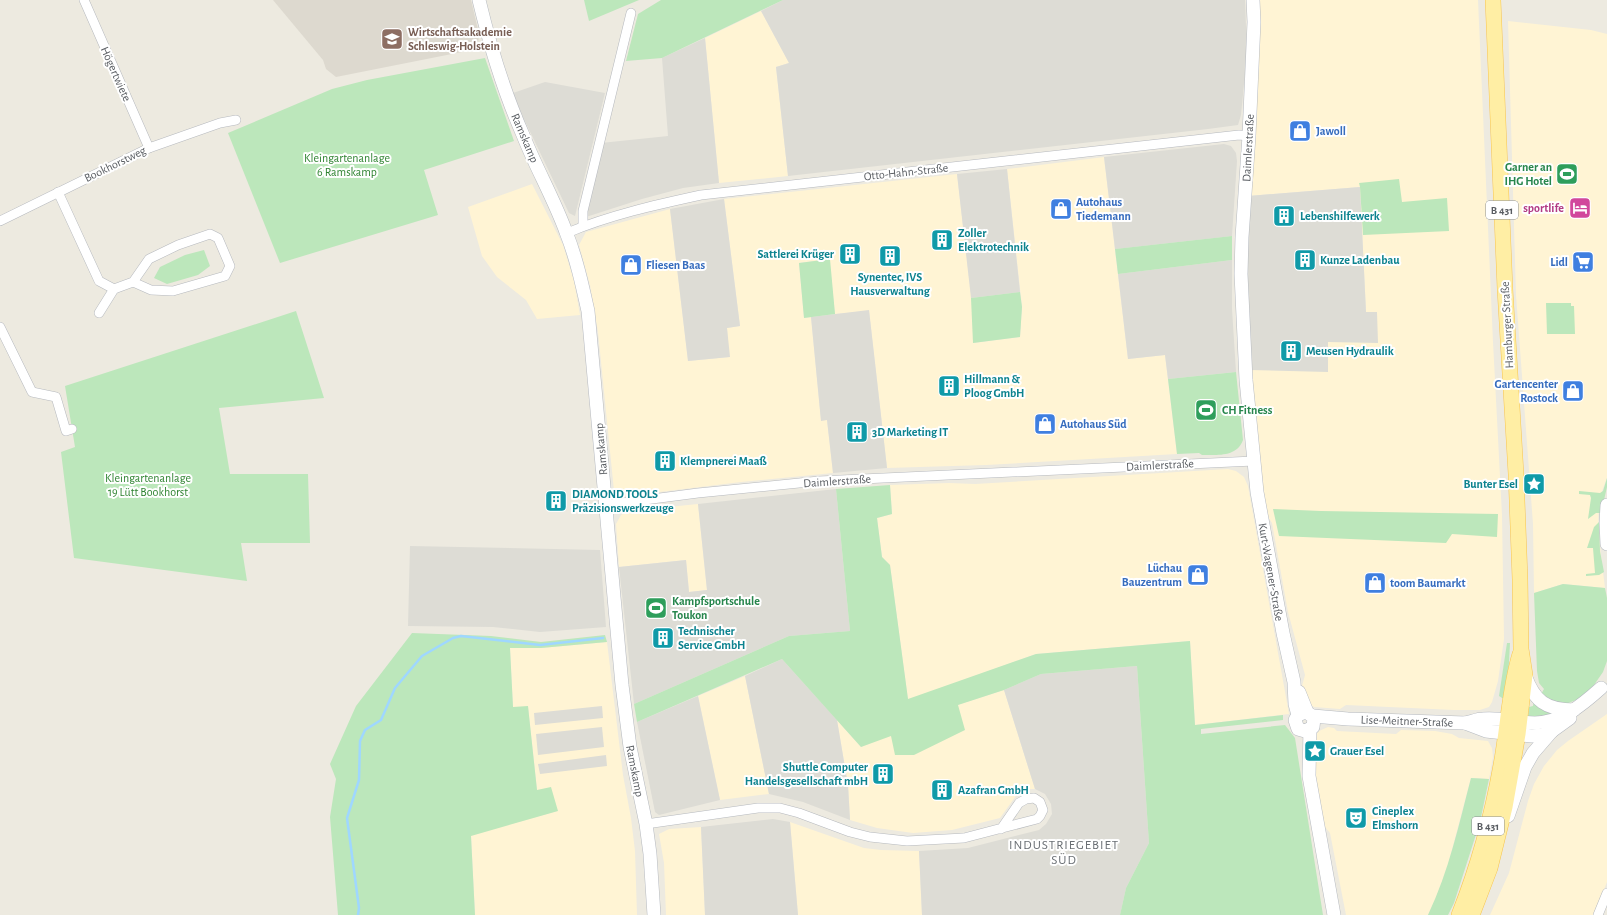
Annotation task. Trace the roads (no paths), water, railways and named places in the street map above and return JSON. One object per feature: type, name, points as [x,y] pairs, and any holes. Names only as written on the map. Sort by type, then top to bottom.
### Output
[{"type":"main road","name":"Hamburger Straße","points":[[1493,0],[1503,249],[1516,480],[1521,649],[1525,675],[1513,728]]},
{"type":"main road","name":"Hamburger Straße","points":[[1513,728],[1514,673],[1521,649]]},
{"type":"main road","name":"B 431","points":[[1472,915],[1490,868],[1505,806],[1513,728]]},
{"type":"main road","name":"B 431","points":[[1459,915],[1469,891],[1483,843],[1513,728]]},
{"type":"street","name":"Högertwiete","points":[[84,0],[149,148]]},
{"type":"street","name":"Ramskamp","points":[[479,0],[492,50],[522,135],[567,233],[588,311],[616,630],[630,747],[646,824],[650,854],[654,915]]},
{"type":"street","name":"Daimlerstraße","points":[[606,505],[698,493],[818,481],[1254,461],[1247,389],[1241,274],[1254,22],[1253,0]]},
{"type":"street","points":[[583,226],[583,211],[631,13]]},
{"type":"street","name":"Bookhorstweg","points":[[0,221],[149,148],[220,123],[236,120]]},
{"type":"street","name":"Otto-Hahn-Straße","points":[[567,233],[583,226],[649,206],[701,195],[1239,135],[1249,136]]},
{"type":"street","points":[[58,192],[99,281],[114,289]]},
{"type":"street","points":[[99,312],[114,289],[133,282],[149,259],[178,245],[210,234],[218,238],[230,266],[225,276],[173,291],[151,290],[133,282]]},
{"type":"street","points":[[0,327],[32,392],[56,396],[66,431],[72,429]]},
{"type":"street","name":"Kurt-Wagener-Straße","points":[[1254,461],[1258,500],[1283,633],[1294,682],[1307,721],[1309,770],[1334,915]]},
{"type":"street","points":[[1607,505],[1607,544]]},
{"type":"street","points":[[1525,675],[1529,687],[1539,701],[1561,710],[1574,710]]},
{"type":"street","points":[[1513,728],[1547,722],[1561,717],[1574,710],[1604,683]]},
{"type":"street","points":[[1496,845],[1526,767],[1533,753],[1552,731],[1588,705],[1604,683]]},
{"type":"street","name":"Lise-Meitner-Straße","points":[[1307,721],[1348,719],[1465,723],[1482,719],[1513,728]]},
{"type":"street","points":[[1513,728],[1542,735],[1552,731]]},
{"type":"street","points":[[646,824],[758,808],[770,808],[794,812],[850,832],[889,840],[914,841],[964,838],[1001,829]]},
{"type":"street","points":[[1598,915],[1607,894]]},
{"type":"waterway","points":[[358,915],[359,908],[347,818],[359,780],[360,741],[365,730],[381,720],[395,688],[422,656],[453,638],[461,636],[540,645],[603,638]]},
{"type":"place","name":"Wirtschaftsakademie Schleswig-Holstein","points":[[392,39]]},
{"type":"place","name":"Jawoll","points":[[1300,131]]},
{"type":"place","name":"Garner an IHG Hotel","points":[[1567,174]]},
{"type":"place","name":"sportlife","points":[[1580,208]]},
{"type":"place","name":"Autohaus Tiedemann","points":[[1061,209]]},
{"type":"place","name":"Lebenshilfewerk","points":[[1284,216]]},
{"type":"place","name":"Zoller Elektrotechnik","points":[[942,240]]},
{"type":"place","name":"Sattlerei Krüger","points":[[850,254]]},
{"type":"place","name":"Synentec, IVS Hausverwaltung","points":[[890,256]]},
{"type":"place","name":"Kunze Ladenbau","points":[[1305,260]]},
{"type":"place","name":"Lidl","points":[[1583,262]]},
{"type":"place","name":"Fliesen Baas","points":[[631,265]]},
{"type":"place","name":"Meusen Hydraulik","points":[[1291,351]]},
{"type":"place","name":"Hillmann & Ploog GmbH","points":[[949,386]]},
{"type":"place","name":"Gartencenter Rostock","points":[[1573,391]]},
{"type":"place","name":"CH Fitness","points":[[1206,410]]},
{"type":"place","name":"Autohaus Süd","points":[[1045,424]]},
{"type":"place","name":"3D Marketing IT","points":[[857,432]]},
{"type":"place","name":"Klempnerei Maaß","points":[[665,461]]},
{"type":"place","name":"Bunter Esel","points":[[1534,484]]},
{"type":"place","name":"DIAMOND TOOLS Präzisionswerkzeuge","points":[[556,501]]},
{"type":"place","name":"Lüchau Bauzentrum","points":[[1198,575]]},
{"type":"place","name":"toom Baumarkt","points":[[1375,583]]},
{"type":"place","name":"Kampfsportschule Toukon","points":[[656,608]]},
{"type":"place","name":"Technischer Service GmbH","points":[[663,638]]},
{"type":"place","name":"Grauer Esel","points":[[1315,751]]},
{"type":"place","name":"Shuttle Computer Handelsgesellschaft mbH","points":[[883,774]]},
{"type":"place","name":"Azafran GmbH","points":[[942,790]]},
{"type":"place","name":"Cineplex Elmshorn","points":[[1356,818]]},
{"type":"district","name":"INDUSTRIEGEBIET SÜD","points":[[1064,852]]},
{"type":"park label","name":"Kleingartenanlage 6 Ramskamp","points":[[347,165]]},
{"type":"park label","name":"Kleingartenanlage 19 Lütt Bookhorst","points":[[148,485]]}]
